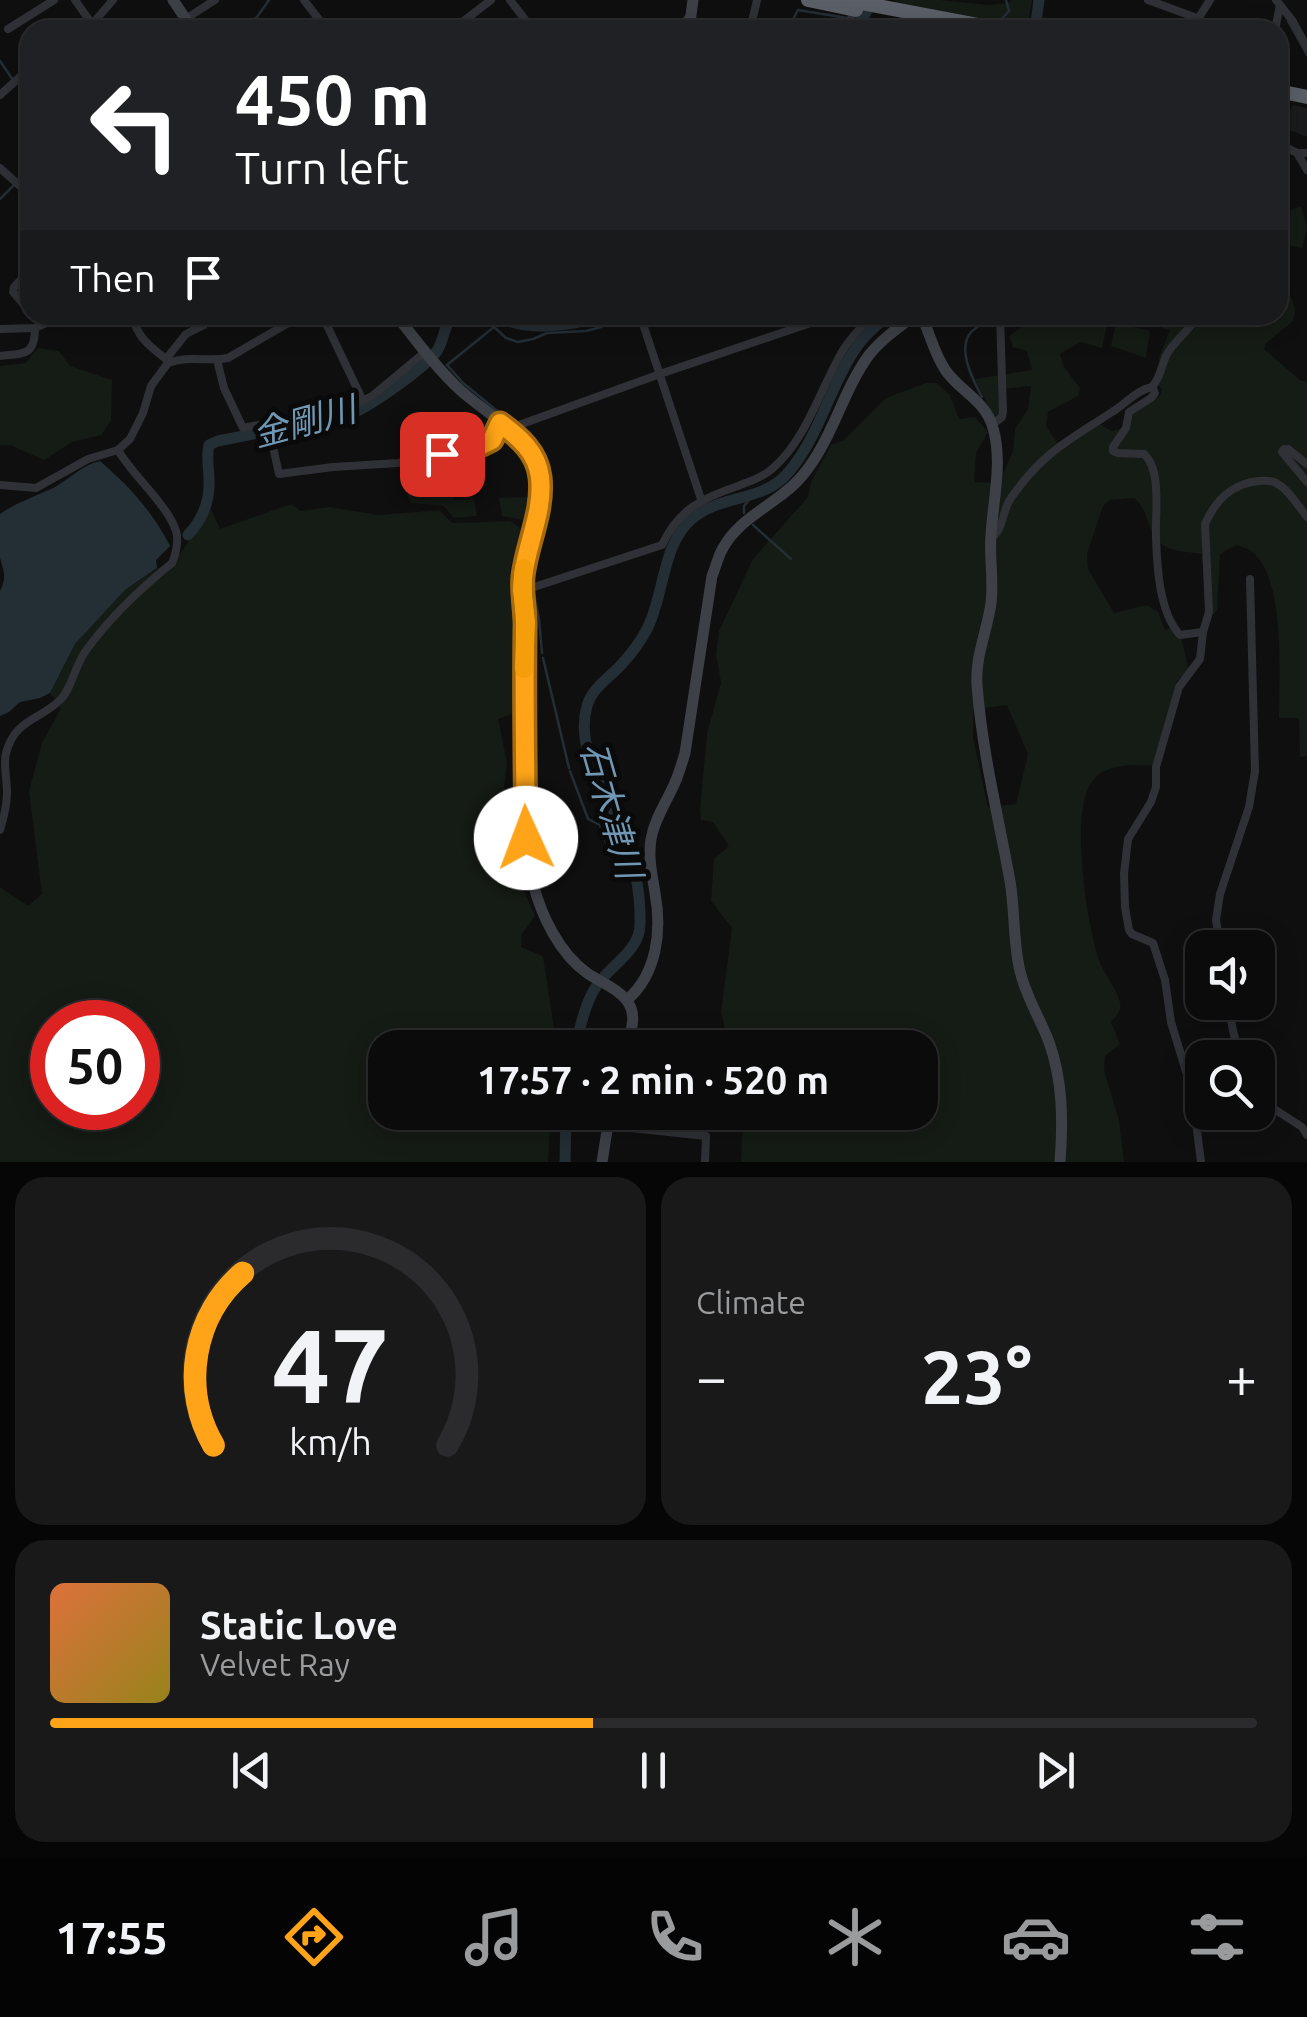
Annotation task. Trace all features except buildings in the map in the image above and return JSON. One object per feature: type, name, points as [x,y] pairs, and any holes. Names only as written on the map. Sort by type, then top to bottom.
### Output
[{"type":"highway","points":[[808,0],[908,20]]},
{"type":"highway","points":[[862,11],[929,20]]},
{"type":"street","points":[[23,20],[54,0]]},
{"type":"street","points":[[96,20],[113,0]]},
{"type":"street","points":[[194,20],[214,0]]},
{"type":"street","points":[[304,0],[320,20]]},
{"type":"street","points":[[465,20],[491,0]]},
{"type":"street","points":[[510,0],[525,20]]},
{"type":"street","points":[[690,20],[693,0]]},
{"type":"street","points":[[1148,0],[1196,18],[1210,0]]},
{"type":"street","points":[[1281,5],[1307,47]]},
{"type":"street","points":[[686,20],[691,14]]},
{"type":"street","points":[[8,30],[20,22]]},
{"type":"street","points":[[0,95],[20,76]]},
{"type":"street","points":[[1302,153],[1307,170]]},
{"type":"street","points":[[0,168],[20,186]]},
{"type":"street","points":[[0,329],[42,325]]},
{"type":"street","points":[[134,325],[142,340],[167,361],[228,358],[285,325]]},
{"type":"street","points":[[0,485],[36,488],[88,460],[118,450],[130,439],[151,386],[167,361],[186,334],[205,325]]},
{"type":"street","points":[[327,325],[364,401]]},
{"type":"street","points":[[404,325],[462,393],[534,456],[540,475],[539,505],[522,590],[526,622],[526,838],[530,865],[540,904],[556,937],[588,974],[610,986],[631,1006],[631,1030]]},
{"type":"street","points":[[643,325],[702,500]]},
{"type":"street","points":[[268,424],[279,474],[398,463],[482,445],[504,426],[805,325]]},
{"type":"street","points":[[522,590],[662,546],[678,519],[702,500],[756,480],[771,470],[789,451],[844,349],[864,325]]},
{"type":"street","points":[[626,1000],[639,989],[652,962],[658,919],[650,842],[685,753],[712,576],[722,549],[744,524],[806,472],[867,358],[878,344],[904,325]]},
{"type":"street","points":[[923,325],[948,375],[975,398],[992,424],[997,444],[990,539],[993,588],[978,651],[976,679],[982,736],[1015,910],[1019,968],[1060,1079],[1060,1162]]},
{"type":"street","points":[[992,424],[1002,418],[1000,325]]},
{"type":"street","points":[[990,539],[1002,527],[1007,504],[1044,457],[1143,389],[1152,387],[1167,355],[1191,325]]},
{"type":"street","points":[[0,356],[30,350],[38,327]]},
{"type":"street","points":[[216,360],[243,428],[350,407],[364,401],[425,352]]},
{"type":"street","points":[[1152,387],[1152,398],[1129,412],[1114,451],[1144,454],[1151,461],[1161,588],[1170,622],[1180,635],[1203,632]]},
{"type":"street","points":[[0,830],[8,796],[6,753],[16,732],[60,701],[87,649],[115,614],[172,563],[176,553],[176,531],[118,450]]},
{"type":"street","points":[[1307,464],[1288,450],[1282,452],[1307,482]]},
{"type":"street","points":[[1201,1162],[1192,1091],[1171,1022],[1166,980],[1154,943],[1128,930],[1124,874],[1128,839],[1151,802],[1156,767],[1178,688],[1198,664],[1209,612],[1205,524],[1233,488],[1242,483],[1271,481],[1307,517]]},
{"type":"street","points":[[1218,930],[1220,894],[1249,806],[1254,770],[1250,579]]},
{"type":"street","points":[[1275,1110],[1307,1135]]},
{"type":"street","points":[[602,1162],[606,1130]]},
{"type":"street","points":[[673,1130],[706,1136],[705,1162]]},
{"type":"shaded area","points":[[940,0],[989,5],[1032,0],[1029,20],[989,20],[890,2]]},
{"type":"shaded area","points":[[1293,105],[1307,108],[1307,137],[1288,129]]},
{"type":"shaded area","points":[[1301,206],[1307,228],[1302,248],[1288,245],[1288,211]]},
{"type":"shaded area","points":[[1288,295],[1291,297],[1293,321],[1264,349],[1301,381],[1307,381],[1307,756],[1300,757],[1299,718],[1279,718],[1278,629],[1270,582],[1262,564],[1251,551],[1236,545],[1220,554],[1217,610],[1206,614],[1202,554],[1163,545],[1134,498],[1110,500],[1103,506],[1087,554],[1088,569],[1114,613],[1147,605],[1158,612],[1165,630],[1178,625],[1189,670],[1177,681],[1153,765],[1122,766],[1100,774],[1086,794],[1082,814],[1082,867],[1090,921],[1099,960],[1120,1005],[1111,1022],[1120,1044],[1105,1056],[1104,1070],[1119,1120],[1124,1162],[741,1162],[742,1130],[938,1130],[938,1030],[725,1030],[721,1012],[732,928],[711,901],[714,859],[729,846],[713,822],[701,820],[700,810],[707,733],[721,683],[716,654],[719,631],[753,559],[808,497],[811,482],[831,445],[844,440],[886,398],[926,383],[937,383],[950,395],[959,419],[975,417],[988,432],[976,453],[974,482],[999,483],[1013,451],[1015,429],[1028,409],[1031,386],[1000,389],[1001,414],[994,418],[975,379],[1032,370],[1027,351],[1013,347],[1009,336],[1025,325],[1107,325],[1102,348],[1081,342],[1060,354],[1064,367],[1080,388],[1078,396],[1048,412],[1046,426],[1057,443],[1094,421],[1112,431],[1123,428],[1127,412],[1159,397],[1162,390],[1155,380],[1170,330],[1154,325],[1288,325]],"holes":[[[1007,705],[1028,754],[1016,804],[988,807],[973,737],[973,710]]]},
{"type":"shaded area","points":[[1116,325],[1150,331],[1146,358],[1111,346]]},
{"type":"shaded area","points":[[38,348],[59,351],[70,366],[112,380],[111,420],[101,435],[72,442],[44,460],[10,445],[0,445],[0,366],[26,363]]},
{"type":"shaded area","points":[[100,461],[140,500],[170,546],[156,560],[157,568],[125,590],[75,644],[50,693],[20,702],[0,716],[0,591],[4,571],[0,558],[0,514]]},
{"type":"shaded area","points":[[448,482],[454,500],[474,499],[477,516],[454,518],[444,506],[411,503],[406,491]]},
{"type":"shaded area","points":[[533,497],[529,521],[502,516],[499,498]]},
{"type":"shaded area","points":[[291,504],[301,511],[329,507],[379,515],[439,510],[452,523],[510,521],[519,527],[522,534],[510,569],[515,713],[498,719],[507,762],[502,803],[512,821],[521,883],[535,916],[522,934],[521,947],[543,956],[554,1030],[368,1030],[368,1130],[550,1130],[548,1162],[0,1162],[0,887],[28,906],[42,894],[29,791],[42,743],[61,708],[50,693],[75,644],[125,590],[180,554],[211,509],[220,529]]},
{"type":"waterway","points":[[253,20],[269,0]]},
{"type":"waterway","points":[[1001,20],[1009,11],[1006,0]]},
{"type":"waterway","name":"石木津川","points":[[1036,20],[1039,0]]},
{"type":"waterway","name":"金剛川","points":[[861,20],[877,3]]},
{"type":"waterway","points":[[792,20],[798,10],[846,20]]},
{"type":"waterway","points":[[1288,21],[1307,55]]},
{"type":"waterway","points":[[0,61],[13,80]]},
{"type":"waterway","points":[[0,199],[13,186]]},
{"type":"waterway","name":"金剛川","points":[[188,535],[207,503],[209,445],[360,410],[431,358],[447,325]]},
{"type":"waterway","name":"金剛川","points":[[528,325],[556,325]]},
{"type":"waterway","points":[[507,419],[447,365],[494,327],[518,342],[547,333],[586,331],[604,325]]},
{"type":"waterway","name":"石木津川","points":[[580,1030],[600,981],[635,943],[640,924],[638,887],[629,850],[588,753],[584,722],[589,700],[644,634],[653,616],[669,556],[683,529],[704,511],[766,489],[787,474],[807,446],[856,348],[877,325]]},
{"type":"waterway","points":[[981,325],[971,332],[965,350],[982,397]]},
{"type":"waterway","points":[[744,513],[752,496]]},
{"type":"waterway","points":[[753,525],[791,559]]},
{"type":"waterway","points":[[534,594],[542,653]]},
{"type":"waterway","points":[[543,658],[569,768]]},
{"type":"waterway","points":[[570,771],[588,819],[600,825],[609,851],[619,863]]},
{"type":"waterway","name":"石木津川","points":[[565,1162],[566,1130]]},
{"type":"slow traffic","points":[[524,568],[524,669]]},
{"type":"route","points":[[442,454],[492,440],[500,423],[528,447],[540,475],[539,505],[522,590],[526,622],[526,838]]}]
